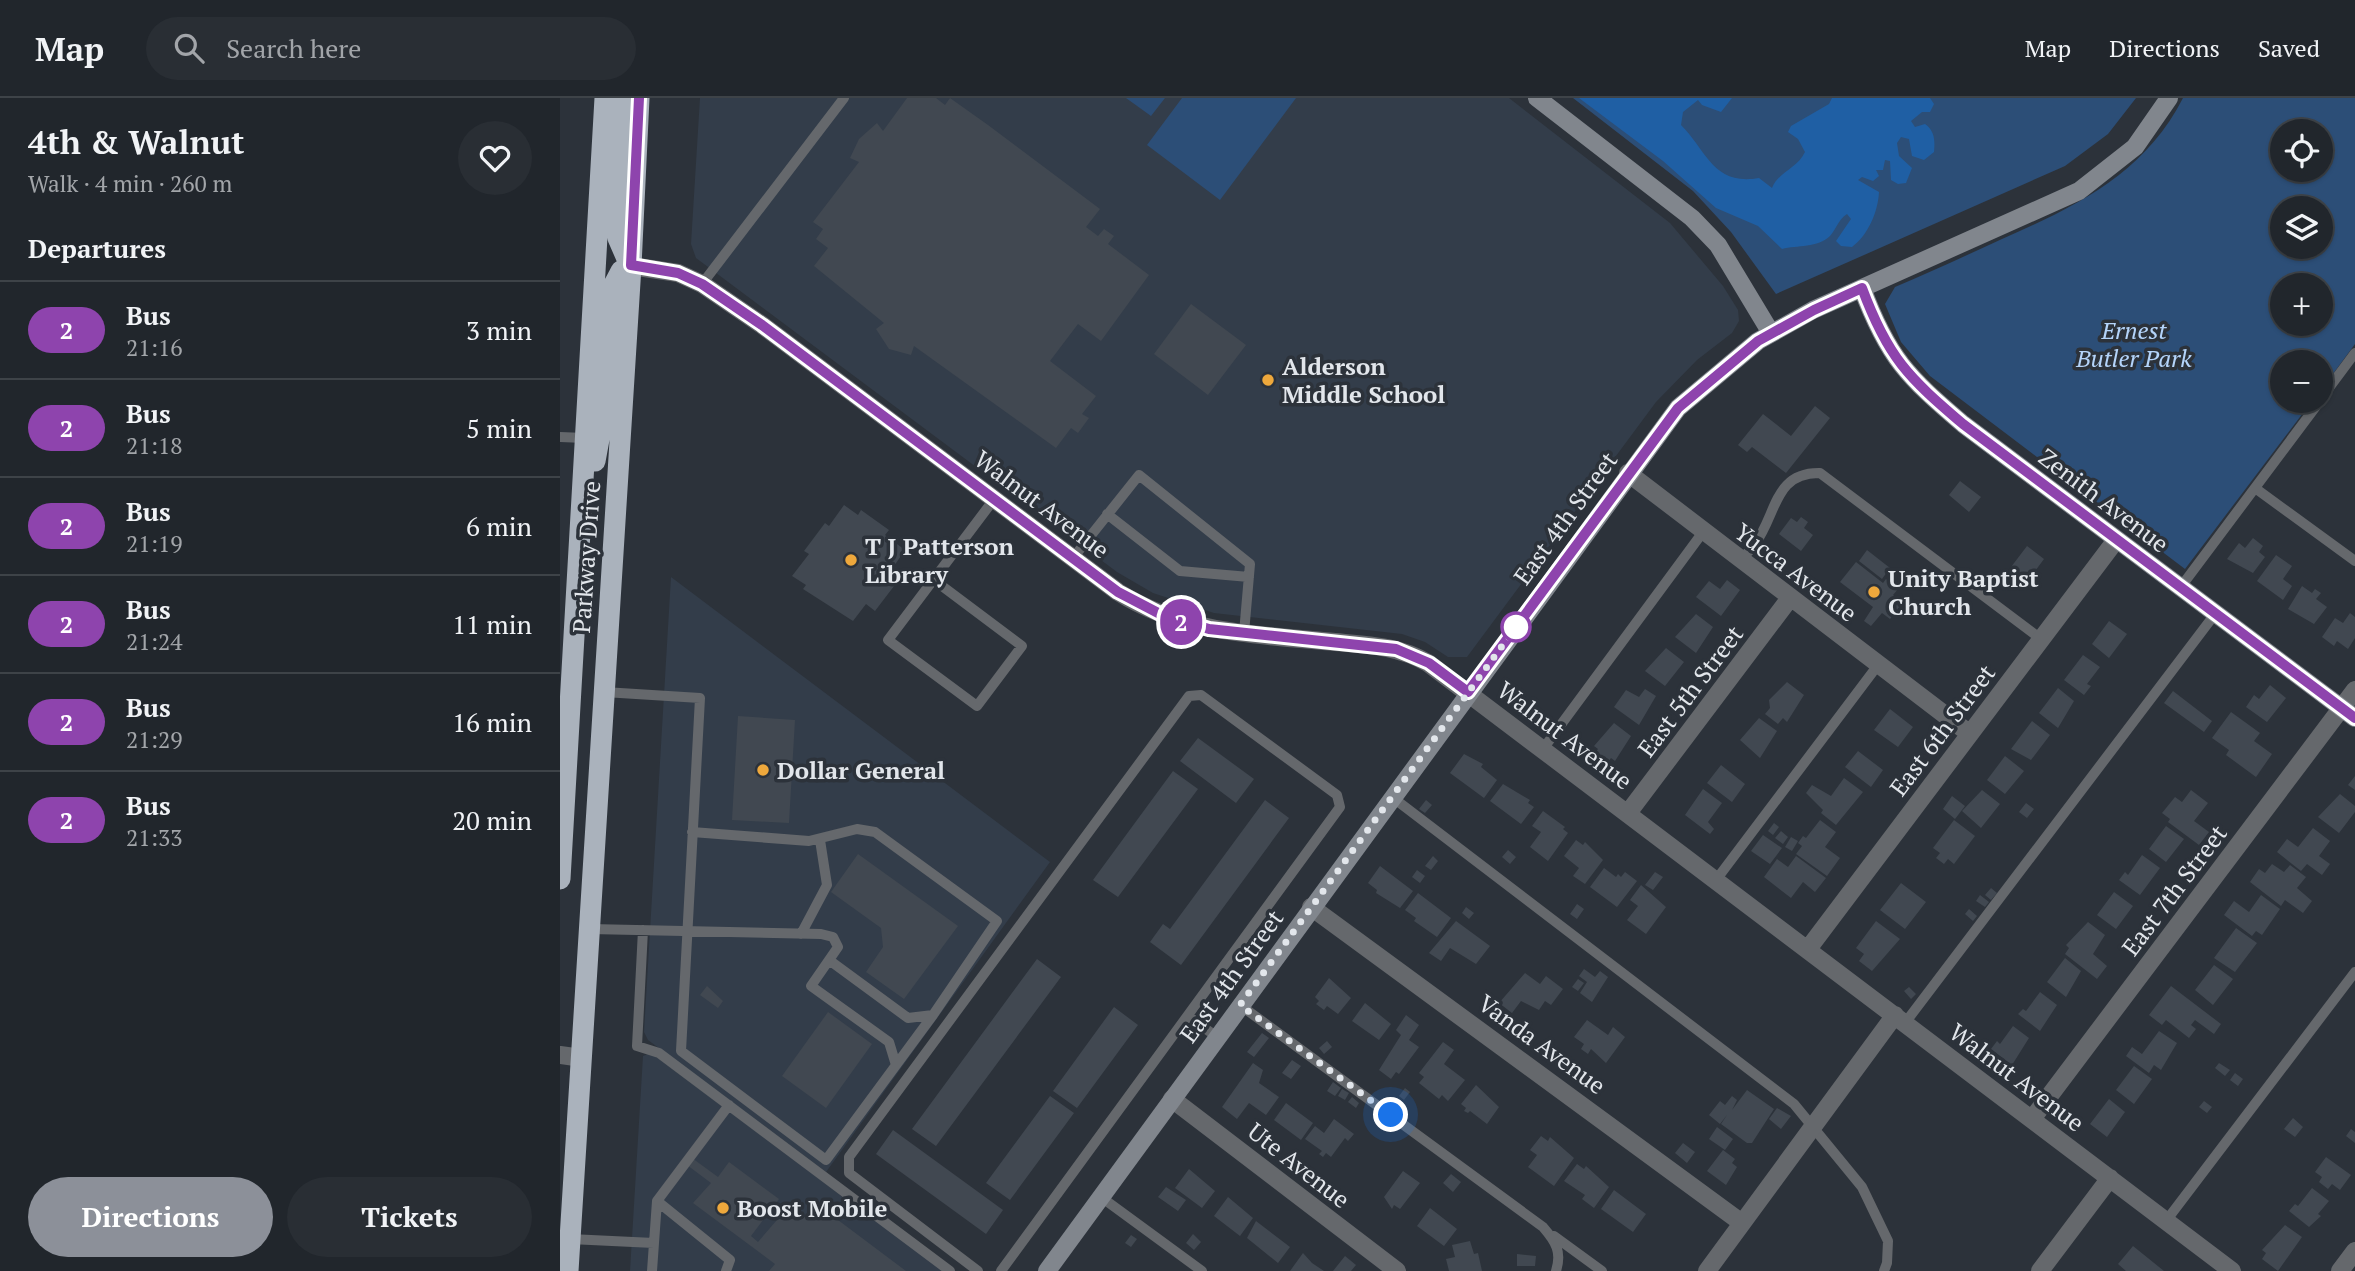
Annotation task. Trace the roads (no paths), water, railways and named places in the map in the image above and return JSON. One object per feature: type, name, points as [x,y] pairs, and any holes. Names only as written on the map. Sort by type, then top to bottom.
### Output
[{"type":"highway","name":"Parkway Drive","points":[[560,879],[564,738],[582,494],[605,98]]},
{"type":"highway","points":[[582,494],[592,470],[604,412],[610,292],[621,271],[631,265],[622,251],[617,226],[622,98]]},
{"type":"highway","name":"Parkway Drive","points":[[568,1271],[631,265],[639,98]]},
{"type":"street","points":[[1537,98],[1692,218],[1718,245],[1771,334]]},
{"type":"street","name":"East 4th Street","points":[[1047,1271],[1678,408],[1718,372],[1771,334],[1862,288],[2080,191],[2135,147],[2169,98]]},
{"type":"street","name":"Walnut Avenue","points":[[631,265],[678,273],[702,284],[762,325],[1118,592],[1150,610],[1185,623],[1244,633],[1396,649],[1429,663],[2232,1271]]},
{"type":"street","name":"Zenith Avenue","points":[[1862,288],[1888,349],[1910,379],[1963,424],[2348,713]]},
{"type":"street","name":"Yucca Avenue","points":[[1628,473],[1970,734]]},
{"type":"street","name":"East 6th Street","points":[[1808,949],[2116,540]]},
{"type":"street","name":"East 5th Street","points":[[1628,813],[1790,598]]},
{"type":"street","name":"East 7th Street","points":[[2032,1119],[2348,713],[2355,690]]},
{"type":"street","name":"Vanda Avenue","points":[[1311,908],[1742,1223]]},
{"type":"street","points":[[1707,1271],[1814,1126],[1900,1019]]},
{"type":"street","points":[[560,1055],[582,1058]]},
{"type":"street","name":"Ute Avenue","points":[[1172,1099],[1397,1271]]},
{"type":"street","points":[[2040,1271],[2110,1178]]},
{"type":"street","points":[[2340,1271],[2355,1251]]},
{"type":"lane","points":[[702,284],[844,98]]},
{"type":"lane","points":[[2333,383],[2355,353]]},
{"type":"lane","points":[[2180,588],[2310,413]]},
{"type":"lane","points":[[560,437],[585,438]]},
{"type":"lane","points":[[1740,560],[1755,544],[1787,483],[1804,473],[1821,473],[2041,639]]},
{"type":"lane","points":[[1073,558],[1139,475],[1250,564],[1244,633]]},
{"type":"lane","points":[[2255,488],[2355,561]]},
{"type":"lane","points":[[934,580],[1022,646],[977,706],[888,640],[995,498]]},
{"type":"lane","points":[[1107,514],[1180,571],[1249,577]]},
{"type":"lane","points":[[1544,749],[1703,532]]},
{"type":"lane","points":[[1900,1019],[2215,614]]},
{"type":"lane","points":[[1716,880],[1878,665]]},
{"type":"lane","points":[[604,692],[701,698],[685,931],[681,1051],[826,1160],[933,1015],[997,921],[875,832],[857,829],[820,840],[692,832]]},
{"type":"lane","points":[[978,1271],[849,1173],[849,1157],[1189,696],[1201,695],[1337,795],[1340,807],[1000,1271]]},
{"type":"lane","points":[[1392,797],[1794,1104],[1862,1187],[1888,1241],[1884,1271]]},
{"type":"lane","points":[[801,934],[827,886],[820,840]]},
{"type":"lane","points":[[590,929],[833,937],[838,947],[811,986],[889,1042],[896,1065]]},
{"type":"lane","points":[[643,930],[637,1046],[659,1053],[950,1271]]},
{"type":"lane","points":[[829,960],[908,1017],[933,1015]]},
{"type":"lane","points":[[2166,1221],[2355,972]]},
{"type":"lane","points":[[1240,1005],[1602,1271]]},
{"type":"lane","points":[[1188,1016],[1217,1037]]},
{"type":"lane","points":[[652,1271],[657,1201],[729,1105]]},
{"type":"lane","points":[[1101,1197],[1202,1271]]},
{"type":"lane","points":[[657,1201],[730,1260],[726,1271]]},
{"type":"lane","points":[[1543,1227],[1557,1244],[1559,1261],[1556,1271]]},
{"type":"lane","points":[[570,1239],[654,1243]]},
{"type":"place","name":"Alderson Middle School","points":[[1268,380]]},
{"type":"place","name":"T J Patterson Library","points":[[851,560]]},
{"type":"place","name":"Unity Baptist Church","points":[[1874,592]]},
{"type":"place","name":"Dollar General","points":[[763,770]]},
{"type":"place","name":"Boost Mobile","points":[[723,1208]]},
{"type":"park label","name":"Ernest Butler Park","points":[[2134,344]]}]
